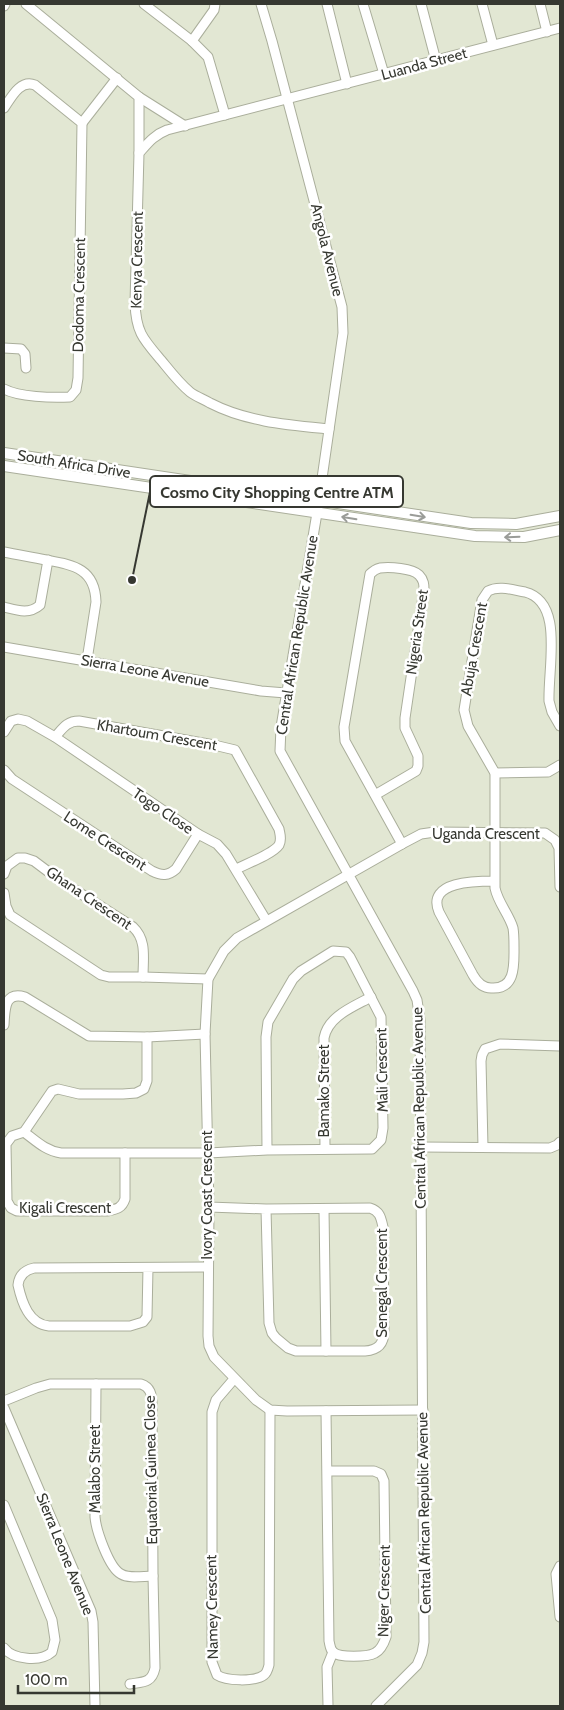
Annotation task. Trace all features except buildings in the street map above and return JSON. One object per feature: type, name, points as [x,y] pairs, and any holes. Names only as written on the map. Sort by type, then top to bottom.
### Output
[{"type":"street","points":[[26,4],[139,97],[185,126]]},
{"type":"street","points":[[144,4],[192,41],[208,57],[225,115]]},
{"type":"street","points":[[192,41],[214,10],[215,4]]},
{"type":"street","name":"Angola Avenue","points":[[261,4],[342,307],[343,333],[318,500]]},
{"type":"street","points":[[327,4],[347,84]]},
{"type":"street","points":[[363,4],[384,74]]},
{"type":"street","points":[[421,4],[436,61]]},
{"type":"street","points":[[482,4],[493,45]]},
{"type":"street","points":[[540,4],[548,32]]},
{"type":"street","name":"Luanda Street","points":[[287,100],[560,28]]},
{"type":"street","points":[[4,108],[18,89],[23,85],[31,83],[82,123],[117,78]]},
{"type":"street","name":"Kenya Crescent","points":[[139,97],[135,303],[136,320],[144,339],[183,386],[191,393],[215,405],[245,417],[295,426],[329,429]]},
{"type":"street","points":[[139,153],[158,134],[287,100]]},
{"type":"street","name":"Dodoma Crescent","points":[[4,388],[11,393],[63,397],[70,397],[76,390],[78,373],[82,123]]},
{"type":"street","points":[[4,348],[21,349],[25,354],[26,368]]},
{"type":"street","name":"South Africa Drive","points":[[4,453],[435,519],[479,524],[516,524],[560,516]]},
{"type":"street","name":"South Africa Drive","points":[[4,466],[317,514],[492,538],[524,537],[560,530]]},
{"type":"street","name":"Central African Republic Avenue","points":[[318,500],[286,693],[279,741],[280,750],[417,1000],[420,1020],[425,1630],[420,1660],[376,1706]]},
{"type":"street","points":[[4,552],[72,565],[84,572],[93,586],[96,610],[87,660]]},
{"type":"street","points":[[4,607],[31,611],[40,604],[48,560]]},
{"type":"street","name":"Nigeria Street","points":[[375,795],[416,770],[419,762],[418,756],[404,728],[404,718],[424,590],[421,577],[417,573],[381,568],[374,570],[370,574],[344,728],[345,740],[375,795],[402,844]]},
{"type":"street","name":"Abuja Crescent","points":[[495,881],[470,881],[455,885],[441,894],[436,904],[473,975],[478,982],[491,988],[502,986],[513,976],[512,926],[498,900],[495,881],[495,773],[468,726],[464,710],[482,600],[488,591],[498,588],[534,594],[545,600],[552,608],[558,624],[549,701],[552,712],[560,726]]},
{"type":"street","name":"Sierra Leone Avenue","points":[[4,647],[261,691],[286,693]]},
{"type":"street","points":[[4,732],[11,721],[18,719],[27,721],[55,738]]},
{"type":"street","name":"Khartoum Crescent","points":[[55,738],[66,724],[72,721],[235,750],[279,829],[281,837],[279,844],[274,850],[236,870]]},
{"type":"street","name":"Togo Close","points":[[55,738],[198,834],[217,844],[226,854],[266,920]]},
{"type":"street","points":[[495,773],[548,772],[560,765]]},
{"type":"street","name":"Lome Crescent","points":[[4,770],[12,779],[160,875],[171,873],[176,869],[198,834]]},
{"type":"street","name":"Uganda Crescent","points":[[347,875],[421,834],[430,832],[539,832],[552,837],[557,844],[560,887]]},
{"type":"street","name":"Ghana Crescent","points":[[4,874],[7,866],[18,858],[34,861],[58,879],[133,927],[140,934],[142,942],[143,977]]},
{"type":"street","name":"Ivory Coast Crescent","points":[[270,1410],[256,1400],[234,1379],[214,1357],[209,1346],[209,1207],[205,1034],[208,979],[229,945],[266,920],[347,875]]},
{"type":"street","points":[[4,893],[10,915],[96,972],[109,977],[208,979]]},
{"type":"street","name":"Mali Crescent","points":[[208,1153],[267,1150],[372,1149],[382,1140],[382,1023],[378,1007],[346,952],[333,951],[300,971],[293,979],[273,1013],[267,1029],[267,1150]]},
{"type":"street","points":[[4,1025],[7,1003],[10,998],[18,995],[25,997],[89,1036],[147,1037],[205,1034]]},
{"type":"street","name":"Bamako Street","points":[[324,1149],[324,1038],[326,1029],[336,1018],[371,997]]},
{"type":"street","name":"Kigali Crescent","points":[[125,1153],[126,1194],[123,1204],[119,1208],[108,1211],[17,1211],[10,1208],[7,1202],[6,1148],[8,1140],[12,1136],[24,1132],[52,1091],[63,1090],[79,1094],[123,1094],[136,1093],[144,1089],[147,1081],[147,1037]]},
{"type":"street","points":[[483,1147],[481,1061],[483,1052],[489,1046],[500,1044],[560,1046]]},
{"type":"street","points":[[24,1132],[53,1152],[208,1153]]},
{"type":"street","points":[[422,1147],[550,1148],[560,1142]]},
{"type":"street","name":"Senegal Crescent","points":[[209,1207],[266,1209],[370,1208],[380,1215],[382,1227],[384,1322],[383,1342],[375,1350],[292,1350],[276,1338],[270,1328],[268,1316],[266,1209]]},
{"type":"street","points":[[324,1209],[326,1351]]},
{"type":"street","points":[[148,1268],[147,1317],[143,1322],[130,1326],[41,1325],[32,1319],[18,1285],[21,1275],[26,1270],[34,1268],[208,1267]]},
{"type":"street","name":"Namey Crescent","points":[[234,1379],[216,1400],[212,1412],[212,1662],[217,1675],[225,1678],[261,1677],[265,1675],[269,1665],[270,1410]]},
{"type":"street","name":"Equatorial Guinea Close","points":[[4,1401],[47,1384],[141,1384],[147,1387],[151,1394],[152,1576],[155,1668],[153,1677],[149,1681],[130,1684]]},
{"type":"street","name":"Malabo Street","points":[[96,1384],[96,1528],[117,1571],[125,1576],[152,1576]]},
{"type":"street","name":"Sierra Leone Avenue","points":[[4,1408],[91,1611],[93,1622],[95,1706]]},
{"type":"street","points":[[270,1410],[423,1410]]},
{"type":"street","points":[[326,1411],[329,1641],[333,1652],[328,1667],[328,1705]]},
{"type":"street","name":"Niger Crescent","points":[[327,1470],[374,1471],[381,1474],[384,1484],[386,1632],[384,1642],[378,1651],[370,1655],[345,1656],[333,1652]]},
{"type":"street","points":[[4,1505],[51,1615],[55,1640],[52,1652],[43,1657],[18,1657],[10,1654],[4,1648]]},
{"type":"street","points":[[560,1566],[556,1574],[560,1617]]},
{"type":"place","name":"Cosmo City Shopping Centre ATM","points":[[132,580]]}]
